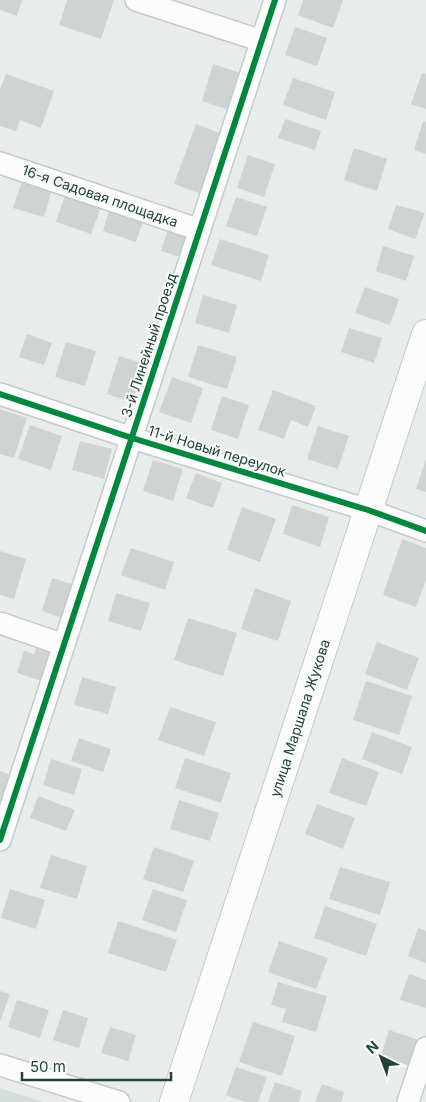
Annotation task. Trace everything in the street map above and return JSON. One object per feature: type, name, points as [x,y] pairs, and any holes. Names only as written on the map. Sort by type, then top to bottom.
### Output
[{"type":"main road","name":"улица Маршала Жукова","points":[[174,1102],[426,334]]},
{"type":"street","points":[[136,0],[262,41]]},
{"type":"street","name":"3-й Линейный проезд","points":[[1,836],[275,0]]},
{"type":"street","name":"16-я Садовая площадка","points":[[0,162],[200,230]]},
{"type":"street","name":"11-й Новый переулок","points":[[0,394],[132,438],[368,510],[426,531]]},
{"type":"street","points":[[0,623],[64,645]]},
{"type":"street","points":[[408,1102],[426,1048]]},
{"type":"street","points":[[0,1065],[119,1102]]},
{"type":"shaded area","points":[[0,1088],[43,1102],[0,1102]]},
{"type":"building","points":[[0,0],[22,0],[17,16],[0,10]]},
{"type":"building","points":[[67,0],[114,0],[101,39],[59,25]]},
{"type":"building","points":[[303,0],[343,0],[333,28],[298,15]]},
{"type":"building","points":[[295,27],[327,38],[317,66],[285,55]]},
{"type":"building","points":[[213,64],[244,74],[232,111],[202,101]]},
{"type":"building","points":[[422,73],[426,74],[426,109],[411,104]]},
{"type":"building","points":[[6,74],[54,91],[41,128],[20,120],[16,131],[0,126],[0,90]]},
{"type":"building","points":[[293,78],[335,92],[326,120],[283,105]]},
{"type":"building","points":[[285,119],[321,131],[315,150],[278,138]]},
{"type":"building","points":[[423,121],[426,122],[426,154],[414,150]]},
{"type":"building","points":[[196,124],[225,135],[204,195],[174,184]]},
{"type":"building","points":[[354,148],[387,159],[377,191],[344,180]]},
{"type":"building","points":[[248,155],[275,164],[264,197],[237,188]]},
{"type":"building","points":[[22,181],[52,190],[44,217],[13,208]]},
{"type":"building","points":[[65,195],[101,207],[91,234],[56,222]]},
{"type":"building","points":[[236,197],[267,207],[257,236],[226,226]]},
{"type":"building","points":[[111,204],[145,215],[136,242],[103,231]]},
{"type":"building","points":[[396,205],[425,213],[415,239],[388,229]]},
{"type":"building","points":[[169,226],[191,232],[183,258],[161,251]]},
{"type":"building","points":[[220,239],[269,255],[261,281],[211,265]]},
{"type":"building","points":[[383,246],[414,256],[406,281],[376,271]]},
{"type":"building","points":[[365,287],[399,299],[390,325],[355,313]]},
{"type":"building","points":[[203,295],[237,305],[229,333],[195,323]]},
{"type":"building","points":[[349,328],[382,338],[374,363],[341,352]]},
{"type":"building","points":[[27,334],[52,343],[44,365],[19,357]]},
{"type":"building","points":[[66,342],[96,351],[85,386],[55,377]]},
{"type":"building","points":[[198,345],[237,357],[227,389],[188,377]]},
{"type":"building","points":[[119,356],[148,365],[135,403],[107,394]]},
{"type":"building","points":[[172,377],[203,388],[191,423],[159,412]]},
{"type":"building","points":[[273,390],[316,406],[308,427],[291,420],[284,439],[258,430]]},
{"type":"building","points":[[222,396],[249,405],[238,439],[211,430]]},
{"type":"building","points":[[0,409],[27,418],[14,458],[0,454]]},
{"type":"building","points":[[30,425],[62,436],[51,470],[18,459]]},
{"type":"building","points":[[318,426],[349,436],[338,469],[307,459]]},
{"type":"building","points":[[80,441],[112,449],[104,479],[72,470]]},
{"type":"building","points":[[426,459],[426,492],[416,489]]},
{"type":"building","points":[[153,460],[183,469],[173,501],[143,491]]},
{"type":"building","points":[[196,473],[222,483],[213,508],[186,498]]},
{"type":"building","points":[[292,505],[329,517],[320,547],[283,534]]},
{"type":"building","points":[[242,507],[276,519],[260,562],[227,550]]},
{"type":"building","points":[[402,539],[426,548],[426,580],[416,607],[383,595]]},
{"type":"building","points":[[131,548],[174,562],[165,590],[121,575]]},
{"type":"building","points":[[0,551],[26,559],[14,599],[0,595]]},
{"type":"building","points":[[52,578],[76,585],[65,619],[42,611]]},
{"type":"building","points":[[255,588],[291,601],[278,641],[241,629]]},
{"type":"building","points":[[116,593],[150,603],[141,631],[108,621]]},
{"type":"building","points":[[188,618],[237,633],[223,676],[174,660]]},
{"type":"building","points":[[377,642],[419,658],[407,690],[365,674]]},
{"type":"building","points":[[37,645],[55,651],[45,682],[17,673],[24,651],[34,654]]},
{"type":"building","points":[[82,677],[116,687],[108,714],[74,705]]},
{"type":"building","points":[[366,681],[412,696],[399,735],[353,720]]},
{"type":"building","points":[[170,707],[216,722],[204,756],[158,740]]},
{"type":"building","points":[[372,732],[412,747],[402,774],[362,759]]},
{"type":"building","points":[[79,738],[111,749],[103,772],[71,761]]},
{"type":"building","points":[[185,758],[231,773],[221,803],[175,788]]},
{"type":"building","points":[[342,758],[379,772],[366,806],[329,793]]},
{"type":"building","points":[[51,759],[82,769],[74,795],[43,785]]},
{"type":"building","points":[[0,771],[12,775],[2,805],[0,804]]},
{"type":"building","points":[[38,796],[75,810],[66,831],[30,818]]},
{"type":"building","points":[[179,800],[219,813],[210,841],[170,829]]},
{"type":"building","points":[[317,804],[355,818],[343,849],[305,834]]},
{"type":"building","points":[[154,847],[194,861],[183,892],[143,879]]},
{"type":"building","points":[[51,855],[87,866],[77,899],[40,888]]},
{"type":"building","points":[[340,867],[390,882],[380,915],[329,899]]},
{"type":"building","points":[[10,889],[45,900],[36,929],[1,918]]},
{"type":"building","points":[[153,889],[187,900],[176,932],[142,920]]},
{"type":"building","points":[[325,906],[377,924],[366,956],[314,938]]},
{"type":"building","points":[[118,921],[177,940],[166,972],[108,953]]},
{"type":"building","points":[[418,928],[426,931],[426,963],[408,956]]},
{"type":"building","points":[[279,941],[328,958],[316,989],[268,972]]},
{"type":"building","points":[[409,974],[426,980],[426,1008],[400,1000]]},
{"type":"building","points":[[278,982],[327,996],[316,1032],[282,1022],[286,1009],[271,1005]]},
{"type":"building","points":[[0,991],[10,994],[0,1022]]},
{"type":"building","points":[[17,1000],[49,1010],[40,1038],[8,1027]]},
{"type":"building","points":[[63,1010],[88,1018],[79,1048],[53,1040]]},
{"type":"building","points":[[253,1022],[295,1036],[282,1076],[239,1062]]},
{"type":"building","points":[[110,1027],[136,1035],[128,1061],[101,1053]]},
{"type":"building","points":[[389,1030],[422,1041],[413,1067],[381,1056]]},
{"type":"building","points":[[236,1067],[267,1077],[258,1102],[245,1102],[226,1095]]},
{"type":"building","points":[[275,1082],[302,1091],[299,1102],[268,1102]]},
{"type":"building","points":[[322,1084],[344,1092],[341,1102],[315,1102]]},
{"type":"cycle path","points":[[0,840],[275,0]]},
{"type":"cycle path","points":[[0,394],[132,438],[368,510],[426,531]]}]
